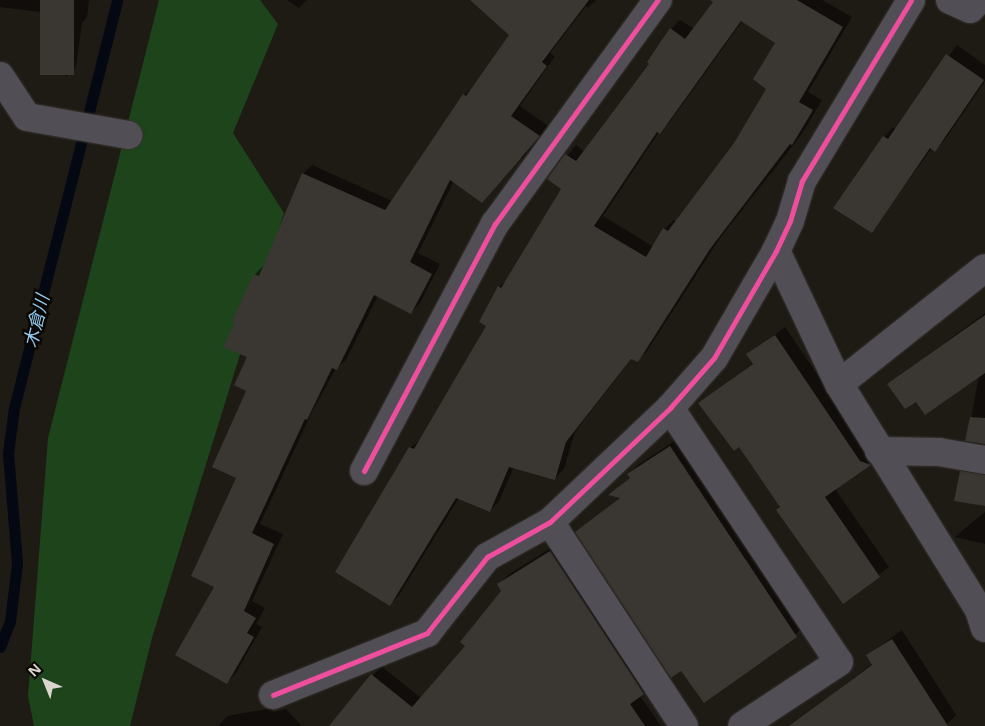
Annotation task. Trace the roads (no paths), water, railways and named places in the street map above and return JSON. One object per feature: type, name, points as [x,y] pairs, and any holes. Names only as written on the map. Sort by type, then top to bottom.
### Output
[{"type":"street","points":[[364,471],[495,224],[658,0]]},
{"type":"street","points":[[273,695],[427,633],[487,558],[550,522],[670,408],[714,358],[776,251],[790,221],[802,181],[911,0]]},
{"type":"street","points":[[950,0],[970,9],[979,0]]},
{"type":"street","points":[[0,76],[27,117],[118,133]]},
{"type":"street","points":[[776,251],[838,384],[978,610],[985,628]]},
{"type":"street","points":[[838,384],[985,268]]},
{"type":"street","points":[[670,408],[839,662],[742,726]]},
{"type":"street","points":[[879,451],[939,452],[985,460]]},
{"type":"street","points":[[550,522],[684,726]]},
{"type":"waterway","name":"木倉川","points":[[0,647],[10,621],[17,564],[8,453],[14,408],[117,0]]}]
